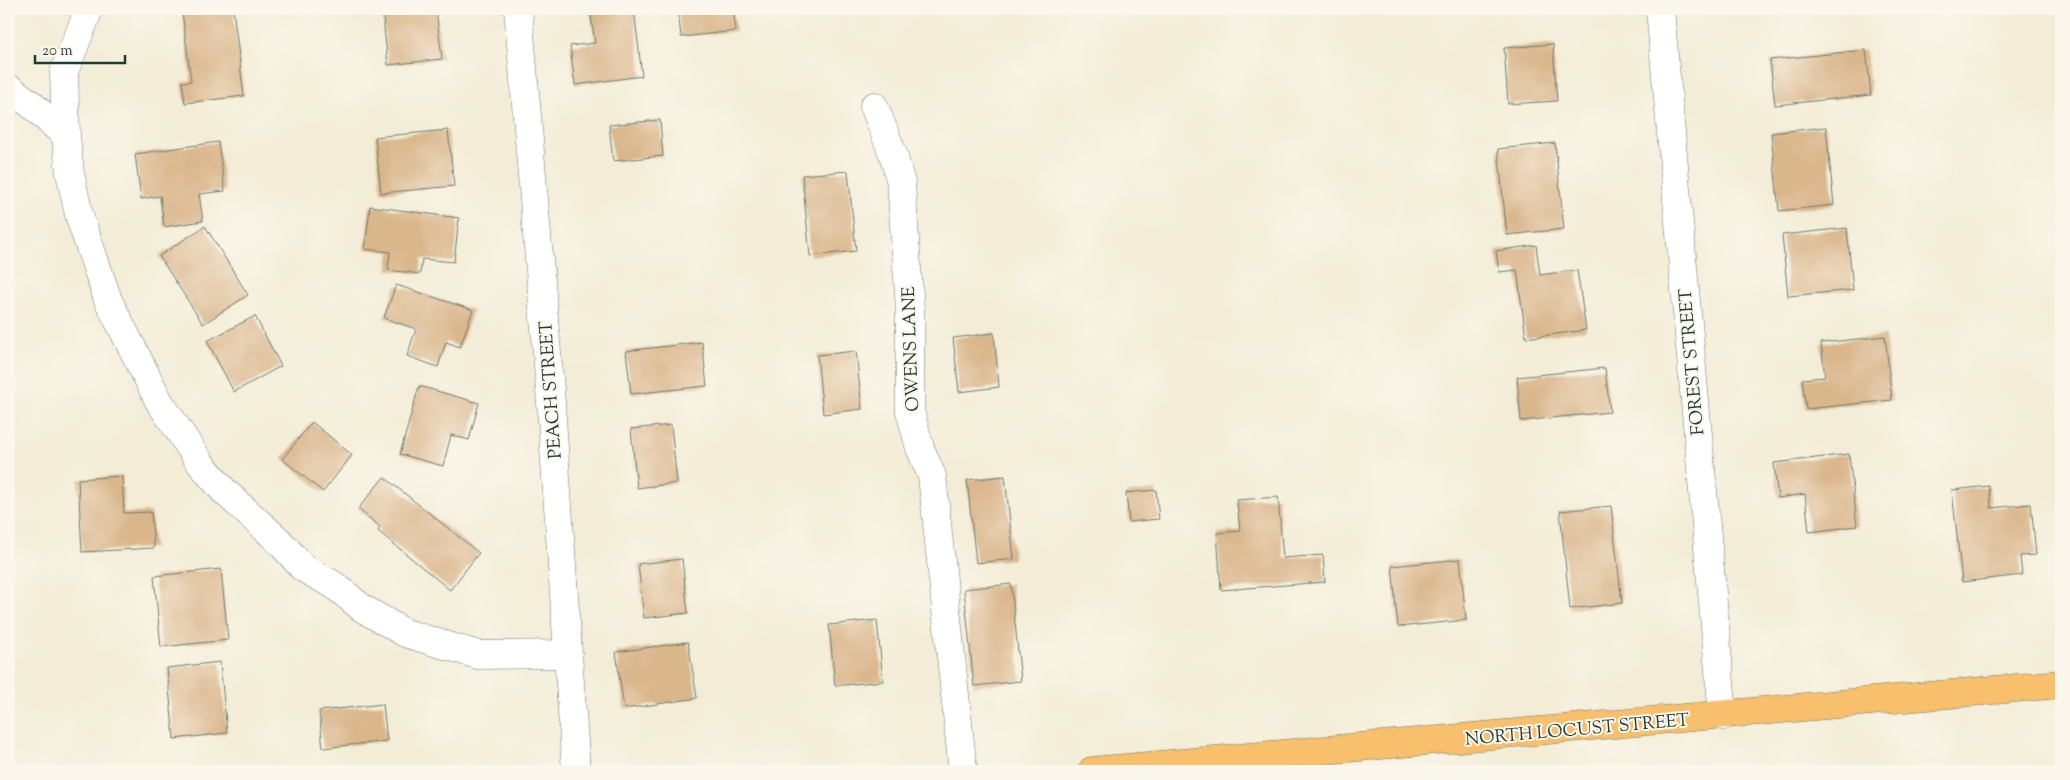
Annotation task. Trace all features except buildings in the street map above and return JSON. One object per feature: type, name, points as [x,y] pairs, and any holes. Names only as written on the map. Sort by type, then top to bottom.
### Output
[{"type":"main road","name":"NORTH LOCUST STREET","points":[[1092,771],[1723,716],[2061,684]]},
{"type":"street","points":[[89,9],[64,72],[66,136],[70,173],[79,215],[108,300],[160,401],[201,464],[224,491],[279,540],[303,568],[334,586],[362,608],[405,633],[478,655],[568,654]]},
{"type":"street","name":"PEACH STREET","points":[[518,9],[550,389],[576,771]]},
{"type":"street","name":"FOREST STREET","points":[[1660,9],[1723,716]]},
{"type":"street","points":[[9,88],[32,105],[66,136]]},
{"type":"street","name":"OWENS LANE","points":[[874,106],[893,154],[901,183],[910,309],[910,411],[920,448],[932,476],[963,771]]}]
